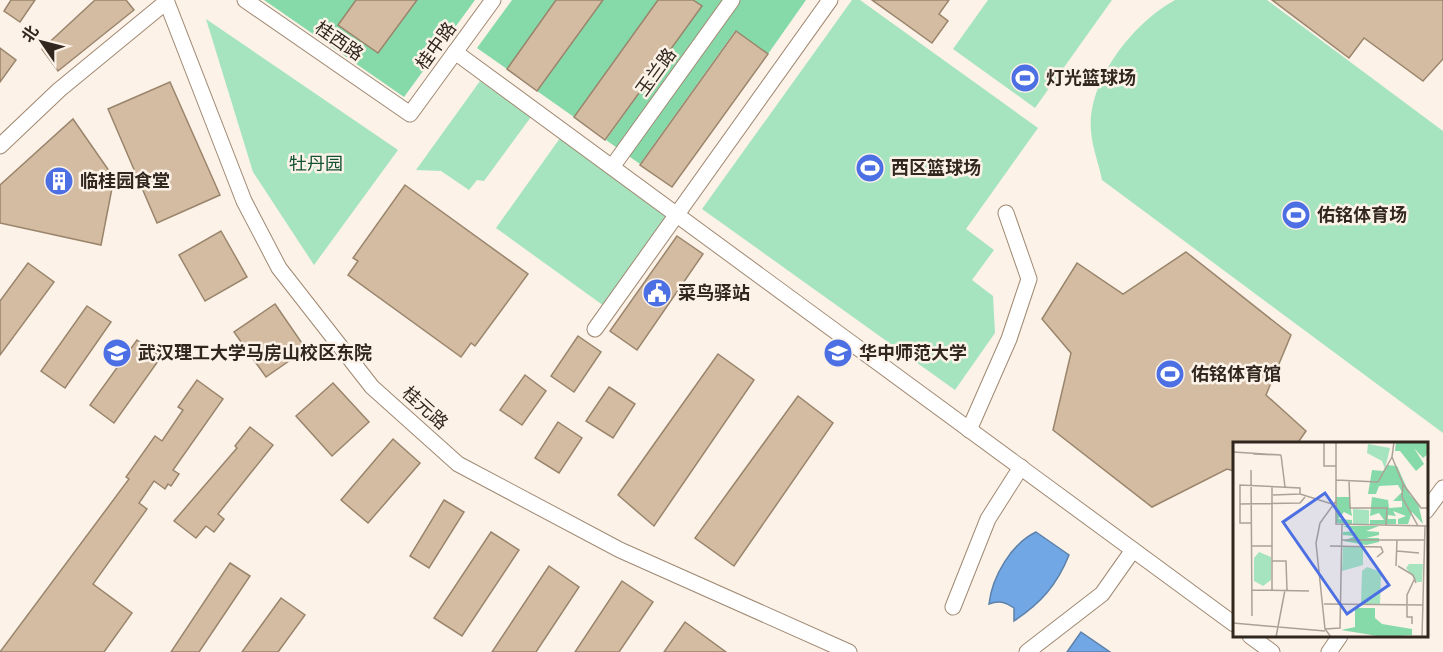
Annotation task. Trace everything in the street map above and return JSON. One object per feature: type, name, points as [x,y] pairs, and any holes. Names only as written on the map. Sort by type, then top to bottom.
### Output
[{"type":"street","name":"桂西路","points":[[245,0],[410,114]]},
{"type":"street","name":"桂中路","points":[[410,114],[493,0]]},
{"type":"street","name":"玉兰路","points":[[612,167],[732,0]]},
{"type":"street","points":[[595,329],[830,0]]},
{"type":"street","points":[[0,146],[59,90],[166,1]]},
{"type":"street","name":"桂元路","points":[[166,1],[244,201],[274,258],[372,387],[458,464],[620,550],[849,652]]},
{"type":"street","points":[[455,52],[1233,623]]},
{"type":"street","points":[[969,430],[1009,339],[1029,279],[1006,213]]},
{"type":"street","points":[[953,607],[988,519],[1021,467]]},
{"type":"street","points":[[1428,508],[1443,488]]},
{"type":"street","points":[[1027,652],[1102,594],[1133,550]]},
{"type":"street","points":[[1251,637],[1272,652]]},
{"type":"street","points":[[1329,652],[1339,637]]},
{"type":"green space","points":[[264,0],[356,0],[339,25],[378,53],[417,0],[475,0],[404,97]]},
{"type":"green space","points":[[512,0],[556,0],[507,69],[477,48]]},
{"type":"green space","points":[[603,0],[658,0],[574,117],[537,91]]},
{"type":"green space","points":[[693,0],[806,0],[768,54],[735,31],[640,164],[606,140],[701,6]]},
{"type":"green space","name":"西区篮球场","points":[[852,0],[860,0],[1038,128],[966,229],[994,250],[972,280],[993,296],[995,333],[955,390],[702,209]]},
{"type":"green space","name":"灯光篮球场","points":[[988,0],[1112,0],[1035,108],[953,49]]},
{"type":"green space","name":"佑铭体育场","points":[[1175,0],[1267,0],[1443,131],[1443,433],[1102,180],[1091,131],[1092,112],[1097,93],[1116,55],[1129,38],[1159,10]]},
{"type":"green space","name":"牡丹园","points":[[206,19],[398,150],[314,265],[253,172]]},
{"type":"green space","points":[[480,81],[531,117],[484,181],[477,180],[469,190],[441,171],[416,170]]},
{"type":"green space","points":[[560,138],[669,217],[604,306],[496,228]]},
{"type":"water","points":[[1036,532],[1069,555],[1047,592],[1014,621],[1014,608],[1002,602],[989,604],[991,594],[1004,562],[1027,537]]},
{"type":"water","points":[[1081,632],[1110,652],[1067,652]]},
{"type":"building","points":[[11,0],[35,0],[20,22],[4,11]]},
{"type":"building","points":[[95,0],[126,0],[134,10],[58,71],[42,49]]},
{"type":"building","points":[[356,0],[417,0],[378,53],[338,25]]},
{"type":"building","points":[[556,0],[603,0],[537,91],[507,69]]},
{"type":"building","points":[[658,0],[693,0],[702,6],[605,140],[574,117]]},
{"type":"building","points":[[872,0],[949,0],[939,14],[948,21],[932,43]]},
{"type":"building","points":[[1272,0],[1443,0],[1443,59],[1423,81],[1364,38],[1349,58]]},
{"type":"building","points":[[736,31],[768,54],[672,187],[640,165]]},
{"type":"building","points":[[0,48],[16,60],[0,82]]},
{"type":"building","points":[[170,82],[220,195],[157,223],[108,109]]},
{"type":"building","name":"临桂园食堂","points":[[73,119],[114,178],[101,245],[0,223],[0,185]]},
{"type":"building","points":[[405,185],[528,274],[475,346],[471,343],[461,357],[348,275],[358,261],[353,258]]},
{"type":"building","points":[[221,231],[247,277],[205,301],[179,255]]},
{"type":"building","name":"菜鸟驿站","points":[[677,236],[703,254],[637,350],[610,331]]},
{"type":"building","name":"佑铭体育馆","points":[[1186,252],[1291,335],[1266,395],[1306,431],[1298,442],[1233,442],[1233,471],[1227,469],[1152,507],[1053,430],[1071,353],[1042,319],[1077,263],[1123,294]]},
{"type":"building","points":[[28,263],[54,282],[0,355],[0,301]]},
{"type":"building","points":[[275,304],[306,349],[266,377],[234,332]]},
{"type":"building","points":[[87,306],[111,322],[65,388],[41,371]]},
{"type":"building","points":[[578,336],[601,352],[574,392],[551,376]]},
{"type":"building","points":[[137,340],[161,357],[114,423],[90,405]]},
{"type":"building","points":[[718,354],[754,380],[654,526],[618,495]]},
{"type":"building","points":[[525,375],[546,391],[522,425],[500,410]]},
{"type":"building","points":[[197,380],[223,399],[173,470],[179,474],[171,486],[168,484],[165,489],[154,481],[139,503],[147,509],[93,584],[132,613],[104,652],[0,652],[129,479],[126,477],[155,436],[162,441],[183,410],[178,407]]},
{"type":"building","points":[[333,383],[369,422],[332,456],[296,416]]},
{"type":"building","points":[[609,387],[635,404],[613,438],[586,421]]},
{"type":"building","points":[[798,396],[833,423],[734,566],[695,538]]},
{"type":"building","points":[[558,422],[582,438],[559,473],[535,458]]},
{"type":"building","points":[[250,427],[273,445],[218,514],[224,519],[214,532],[206,526],[196,538],[174,521],[237,448],[235,446]]},
{"type":"building","points":[[393,439],[420,463],[368,523],[341,500]]},
{"type":"building","points":[[444,500],[464,512],[429,568],[410,556]]},
{"type":"building","points":[[491,532],[519,550],[462,636],[434,618]]},
{"type":"building","points":[[230,563],[250,576],[199,652],[171,652]]},
{"type":"building","points":[[549,566],[579,587],[536,652],[492,652]]},
{"type":"building","points":[[622,581],[653,602],[619,652],[575,652]]},
{"type":"building","points":[[281,598],[305,615],[278,652],[242,652]]},
{"type":"building","points":[[685,622],[726,652],[664,652]]},
{"type":"place","name":"灯光篮球场","points":[[1025,78]]},
{"type":"place","name":"西区篮球场","points":[[870,168]]},
{"type":"place","name":"临桂园食堂","points":[[59,181]]},
{"type":"place","name":"佑铭体育场","points":[[1296,215]]},
{"type":"place","name":"菜鸟驿站","points":[[657,293]]},
{"type":"place","name":"武汉理工大学马房山校区东院","points":[[117,353]]},
{"type":"place","name":"华中师范大学","points":[[838,353]]},
{"type":"place","name":"佑铭体育馆","points":[[1170,374]]}]
